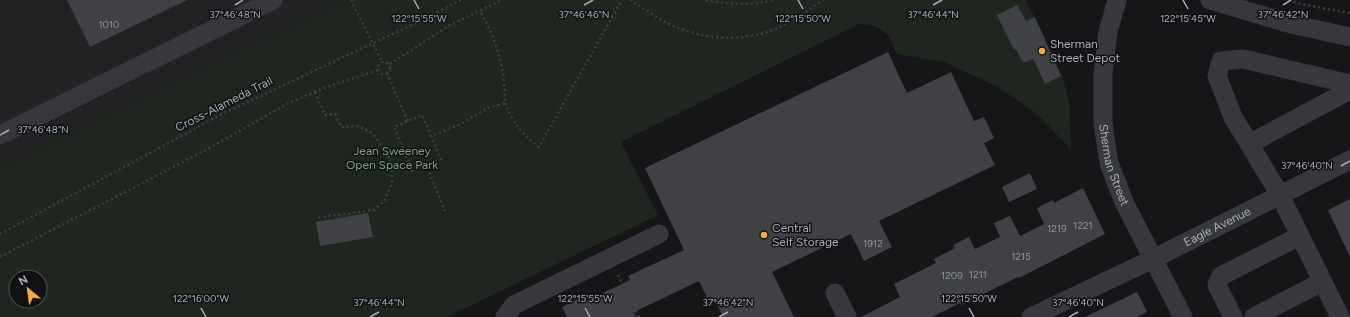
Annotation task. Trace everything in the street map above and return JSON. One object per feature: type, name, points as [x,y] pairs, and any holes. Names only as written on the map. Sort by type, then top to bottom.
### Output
[{"type":"street","points":[[0,136],[273,0]]},
{"type":"street","name":"Sherman Street","points":[[1117,0],[1108,32],[1103,73],[1103,124],[1109,163],[1124,202],[1183,317]]},
{"type":"street","points":[[1210,0],[1291,24],[1350,37]]},
{"type":"street","points":[[1340,317],[1280,195],[1233,116],[1217,76],[1221,61],[1243,59],[1350,84]]},
{"type":"street","points":[[1250,144],[1350,90]]},
{"type":"street","name":"Eagle Avenue","points":[[1031,317],[1153,259],[1350,160]]},
{"type":"street","points":[[505,317],[514,305],[659,234]]},
{"type":"street","points":[[1233,317],[1217,285],[1221,276],[1300,236]]},
{"type":"street","points":[[1254,317],[1322,282]]},
{"type":"street","points":[[835,293],[847,317]]},
{"type":"path","points":[[351,0],[382,62]]},
{"type":"path","name":"Cross-Alameda Trail","points":[[0,234],[222,114],[461,0]]},
{"type":"path","points":[[390,64],[450,25],[502,0]]},
{"type":"path","points":[[480,11],[489,27],[503,67],[505,103],[513,122],[539,147],[622,0]]},
{"type":"path","points":[[630,0],[636,1],[669,24],[715,38],[740,38],[763,33],[782,26],[823,0]]},
{"type":"path","points":[[706,0],[746,4],[776,0]]},
{"type":"path","points":[[1289,0],[1350,13]]},
{"type":"path","points":[[382,62],[390,64]]},
{"type":"path","points":[[378,70],[378,66],[382,62]]},
{"type":"path","points":[[387,74],[390,71],[390,64]]},
{"type":"path","points":[[378,70],[381,73],[387,74]]},
{"type":"path","points":[[0,257],[206,150],[286,105],[315,92],[378,70]]},
{"type":"path","points":[[387,74],[408,122]]},
{"type":"path","points":[[315,92],[325,115],[335,114],[341,127],[359,126],[373,134],[385,150],[391,164],[392,182],[385,200],[374,210],[316,218]]},
{"type":"path","points":[[431,136],[459,125],[488,108],[505,103]]},
{"type":"path","points":[[422,115],[441,159],[412,171],[394,128],[408,122],[422,115]]},
{"type":"path","points":[[388,157],[404,151]]},
{"type":"path","points":[[426,165],[446,211]]},
{"type":"path","points":[[610,258],[639,317]]},
{"type":"shaded area","points":[[0,0],[341,0],[0,166]]},
{"type":"green space","name":"Jean Sweeney Open Space Park","points":[[341,0],[1025,0],[1062,75],[1069,101],[1071,149],[1037,114],[998,87],[944,62],[897,54],[889,36],[876,26],[859,24],[621,142],[658,215],[447,317],[0,317],[0,166]]},
{"type":"building","points":[[67,0],[187,0],[90,47]]},
{"type":"building","name":"Sherman Street Depot","points":[[1017,5],[1026,21],[1035,17],[1061,76],[1045,84],[1033,59],[1023,63],[1016,49],[1014,50],[997,15]]},
{"type":"building","name":"Central Self Storage","points":[[888,52],[907,93],[951,72],[974,121],[984,117],[994,138],[984,143],[995,165],[879,221],[892,247],[864,261],[851,234],[772,272],[794,317],[723,317],[715,300],[709,302],[699,281],[634,312],[636,317],[567,317],[562,307],[586,295],[588,300],[630,280],[628,276],[684,250],[645,168]]},
{"type":"building","points":[[1030,173],[1037,189],[1009,202],[1002,187]]},
{"type":"building","points":[[1083,188],[1105,234],[1019,278],[1018,277],[961,305],[960,303],[932,317],[861,317],[900,297],[894,284],[936,263],[934,259],[955,248],[953,245],[969,237],[975,249],[1000,237],[994,223],[1010,216],[1020,236],[1044,224],[1037,208],[1053,200],[1054,203]]},
{"type":"building","points":[[1350,199],[1350,257],[1328,210]]},
{"type":"building","points":[[368,213],[373,237],[320,246],[316,222]]},
{"type":"building","points":[[1137,292],[1147,312],[1137,317],[1085,317]]},
{"type":"place","name":"Sherman Street Depot","points":[[1042,51]]},
{"type":"place","name":"Central Self Storage","points":[[764,235]]}]
